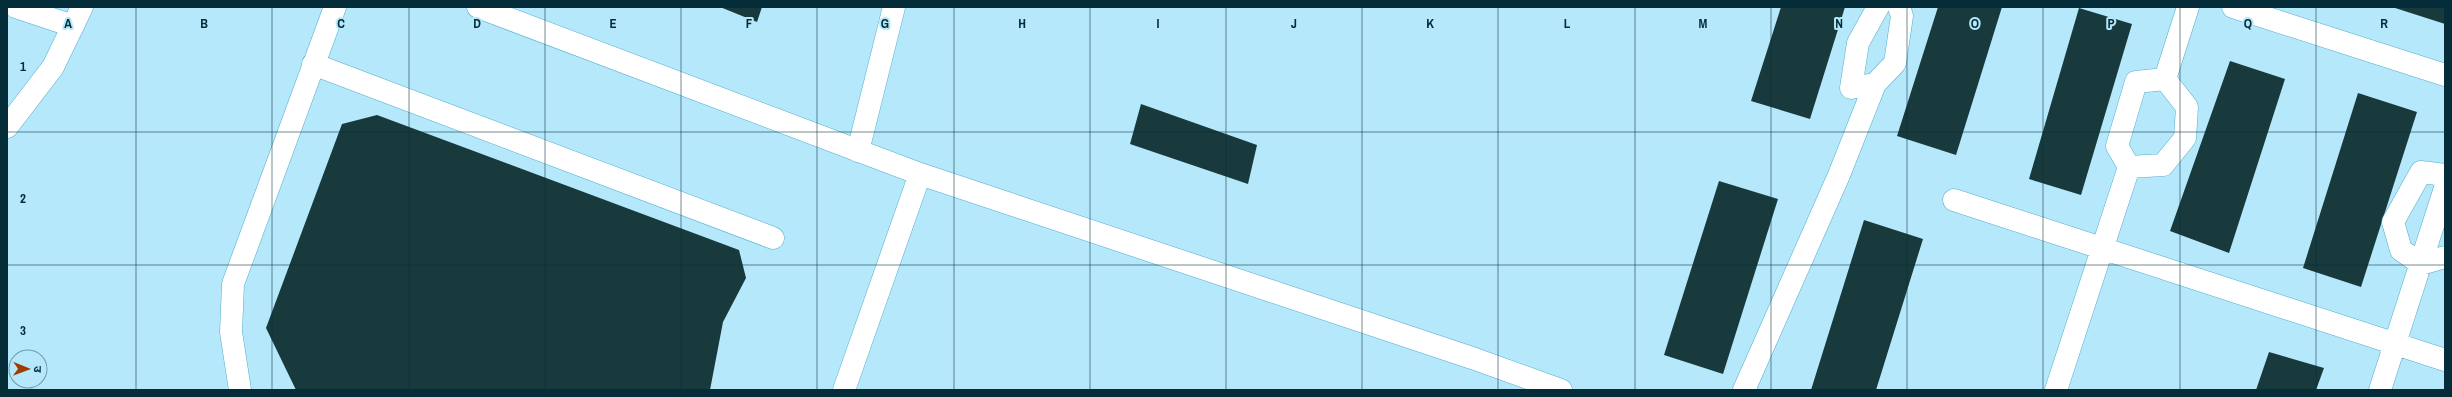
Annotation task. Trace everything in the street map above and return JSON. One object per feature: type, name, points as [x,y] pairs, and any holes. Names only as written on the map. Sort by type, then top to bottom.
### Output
[{"type":"street","points":[[7,126],[53,67],[78,16],[16,7]]},
{"type":"street","points":[[240,390],[231,332],[233,284],[335,7]]},
{"type":"street","points":[[478,7],[920,174],[1475,359],[1561,390]]},
{"type":"street","points":[[858,150],[894,7]]},
{"type":"street","points":[[1875,84],[1851,88],[1858,43],[1878,7]]},
{"type":"street","points":[[1744,390],[1839,175],[1875,84],[1895,63],[1902,16],[1899,7]]},
{"type":"street","points":[[2165,79],[2188,7]]},
{"type":"street","points":[[2233,7],[2445,75]]},
{"type":"street","points":[[313,64],[773,238]]},
{"type":"street","points":[[2056,390],[2129,167],[2117,146],[2136,82],[2165,79]]},
{"type":"street","points":[[2129,167],[2163,165],[2185,138],[2187,107],[2165,79]]},
{"type":"street","points":[[2420,264],[2401,250],[2392,222],[2421,172],[2445,175]]},
{"type":"street","points":[[844,390],[920,174]]},
{"type":"street","points":[[2380,390],[2445,188]]},
{"type":"street","points":[[1954,200],[2445,360]]},
{"type":"street","points":[[2420,264],[2445,257]]},
{"type":"building","points":[[720,7],[762,7],[757,22]]},
{"type":"building","points":[[1781,7],[1845,7],[1810,119],[1751,101]]},
{"type":"building","points":[[1938,7],[2002,7],[1956,155],[1897,136]]},
{"type":"building","points":[[2392,7],[2445,7],[2445,24]]},
{"type":"building","points":[[2079,8],[2132,24],[2081,195],[2029,179]]},
{"type":"building","points":[[2230,61],[2285,79],[2229,253],[2170,231]]},
{"type":"building","points":[[2358,93],[2417,112],[2361,287],[2303,268]]},
{"type":"building","points":[[1141,104],[1257,145],[1248,184],[1130,144]]},
{"type":"building","points":[[377,115],[739,250],[746,278],[723,322],[710,390],[296,390],[266,328],[342,124]]},
{"type":"building","points":[[1719,181],[1778,199],[1723,374],[1664,355]]},
{"type":"building","points":[[1864,220],[1923,239],[1876,390],[1811,390]]},
{"type":"building","points":[[2269,352],[2324,368],[2316,390],[2256,390]]}]
